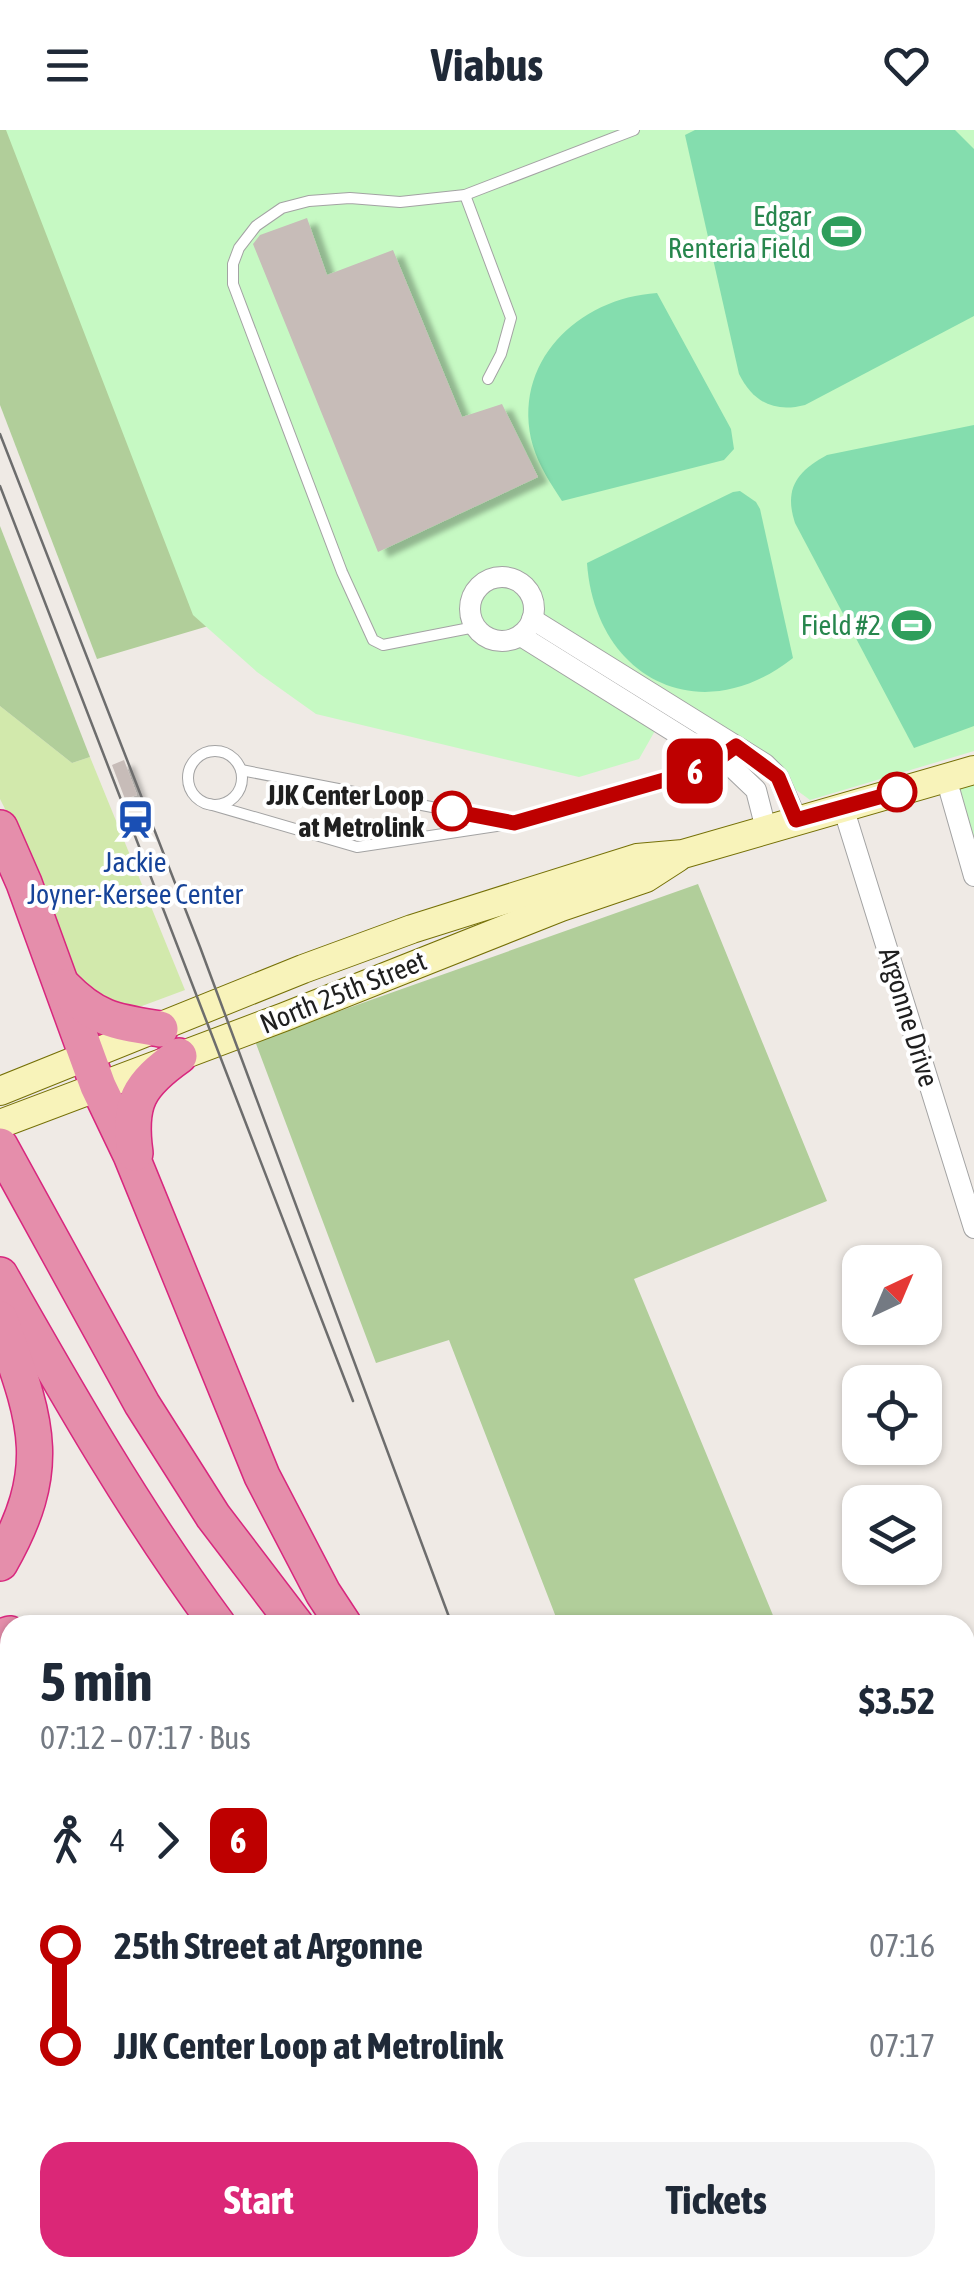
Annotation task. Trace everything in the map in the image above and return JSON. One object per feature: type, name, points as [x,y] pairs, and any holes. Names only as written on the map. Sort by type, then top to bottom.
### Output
[{"type":"highway","points":[[0,828],[93,1072],[262,1476],[338,1615]]},
{"type":"highway","points":[[60,983],[79,1003],[102,1018],[169,1042],[134,1104],[131,1122],[136,1169]]},
{"type":"highway","points":[[0,1146],[160,1432],[213,1516],[288,1615]]},
{"type":"highway","points":[[0,1275],[97,1445],[211,1615]]},
{"type":"highway","points":[[0,1319],[24,1388],[36,1457],[32,1492],[0,1563]]},
{"type":"main road","name":"North 25th Street","points":[[0,1124],[93,1072],[169,1042],[646,878],[683,854],[974,770]]},
{"type":"main road","name":"North 25th Street","points":[[0,1090],[93,1072]]},
{"type":"street","points":[[504,576],[526,586],[533,600],[527,628],[501,641],[488,638],[475,627],[469,606],[473,592],[489,578],[504,576]]},
{"type":"street","points":[[527,628],[736,746],[778,777],[796,820]]},
{"type":"street","points":[[527,628],[719,760],[756,790],[766,829]]},
{"type":"street","points":[[946,778],[974,876]]},
{"type":"street","name":"Argonne Drive","points":[[843,807],[974,1228]]},
{"type":"lane","points":[[475,627],[383,645],[373,640],[342,572],[233,284],[233,264],[239,248],[256,226],[282,208],[350,198],[400,202],[466,195],[634,130]]},
{"type":"lane","points":[[466,195],[511,318],[501,354],[488,378]]},
{"type":"lane","points":[[209,804],[224,803],[238,792],[241,770],[236,760],[220,751],[206,752],[196,759],[188,777],[194,795],[209,804],[357,847],[514,823],[706,768],[736,746]]},
{"type":"lane","points":[[241,770],[514,823]]},
{"type":"green space","points":[[0,130],[54,130],[232,619],[97,659],[0,405]]},
{"type":"green space","points":[[6,130],[974,130],[974,751],[810,800],[673,699],[639,759],[579,777],[316,714],[257,672],[193,615]]},
{"type":"green space","name":"Edgar Renteria Field","points":[[695,130],[955,130],[974,149],[974,316],[805,405],[774,406],[758,398],[739,374],[685,135]]},
{"type":"green space","points":[[657,293],[731,429],[734,449],[724,460],[562,501],[533,446],[528,416],[541,362],[557,340],[601,307]]},
{"type":"green space","name":"Field #2","points":[[974,425],[974,726],[914,748],[795,523],[792,491],[800,475],[827,455]]},
{"type":"green space","points":[[740,491],[760,509],[793,658],[758,680],[723,691],[689,691],[658,681],[631,663],[609,637],[594,603],[587,563]]},
{"type":"green space","points":[[0,526],[90,757],[72,763],[0,706]]},
{"type":"green space","points":[[0,706],[72,763],[90,757],[185,990],[142,1006],[107,1008],[72,981],[26,850],[0,799]]},
{"type":"green space","points":[[974,772],[974,876],[946,778]]},
{"type":"green space","points":[[698,884],[827,1201],[634,1279],[773,1615],[555,1615],[449,1340],[376,1363],[255,1041]]},
{"type":"building","points":[[307,218],[327,275],[393,250],[462,417],[502,404],[538,477],[378,552],[253,244],[260,235]]},
{"type":"building","points":[[124,760],[137,795],[125,799],[112,765]]},
{"type":"tram line","points":[[0,434],[200,947],[448,1615]]},
{"type":"tram line","points":[[0,486],[353,1401]]},
{"type":"bus line","name":"6","points":[[452,811],[514,823],[706,768],[736,746],[778,777],[796,820],[897,792]]},
{"type":"place","name":"Edgar Renteria Field","points":[[841,232]]},
{"type":"place","name":"Field #2","points":[[911,625]]},
{"type":"place","name":"JJK Center Loop at Metrolink","points":[[452,811]]},
{"type":"place","name":"Jackie Joyner-Kersee Center","points":[[135,819]]}]
